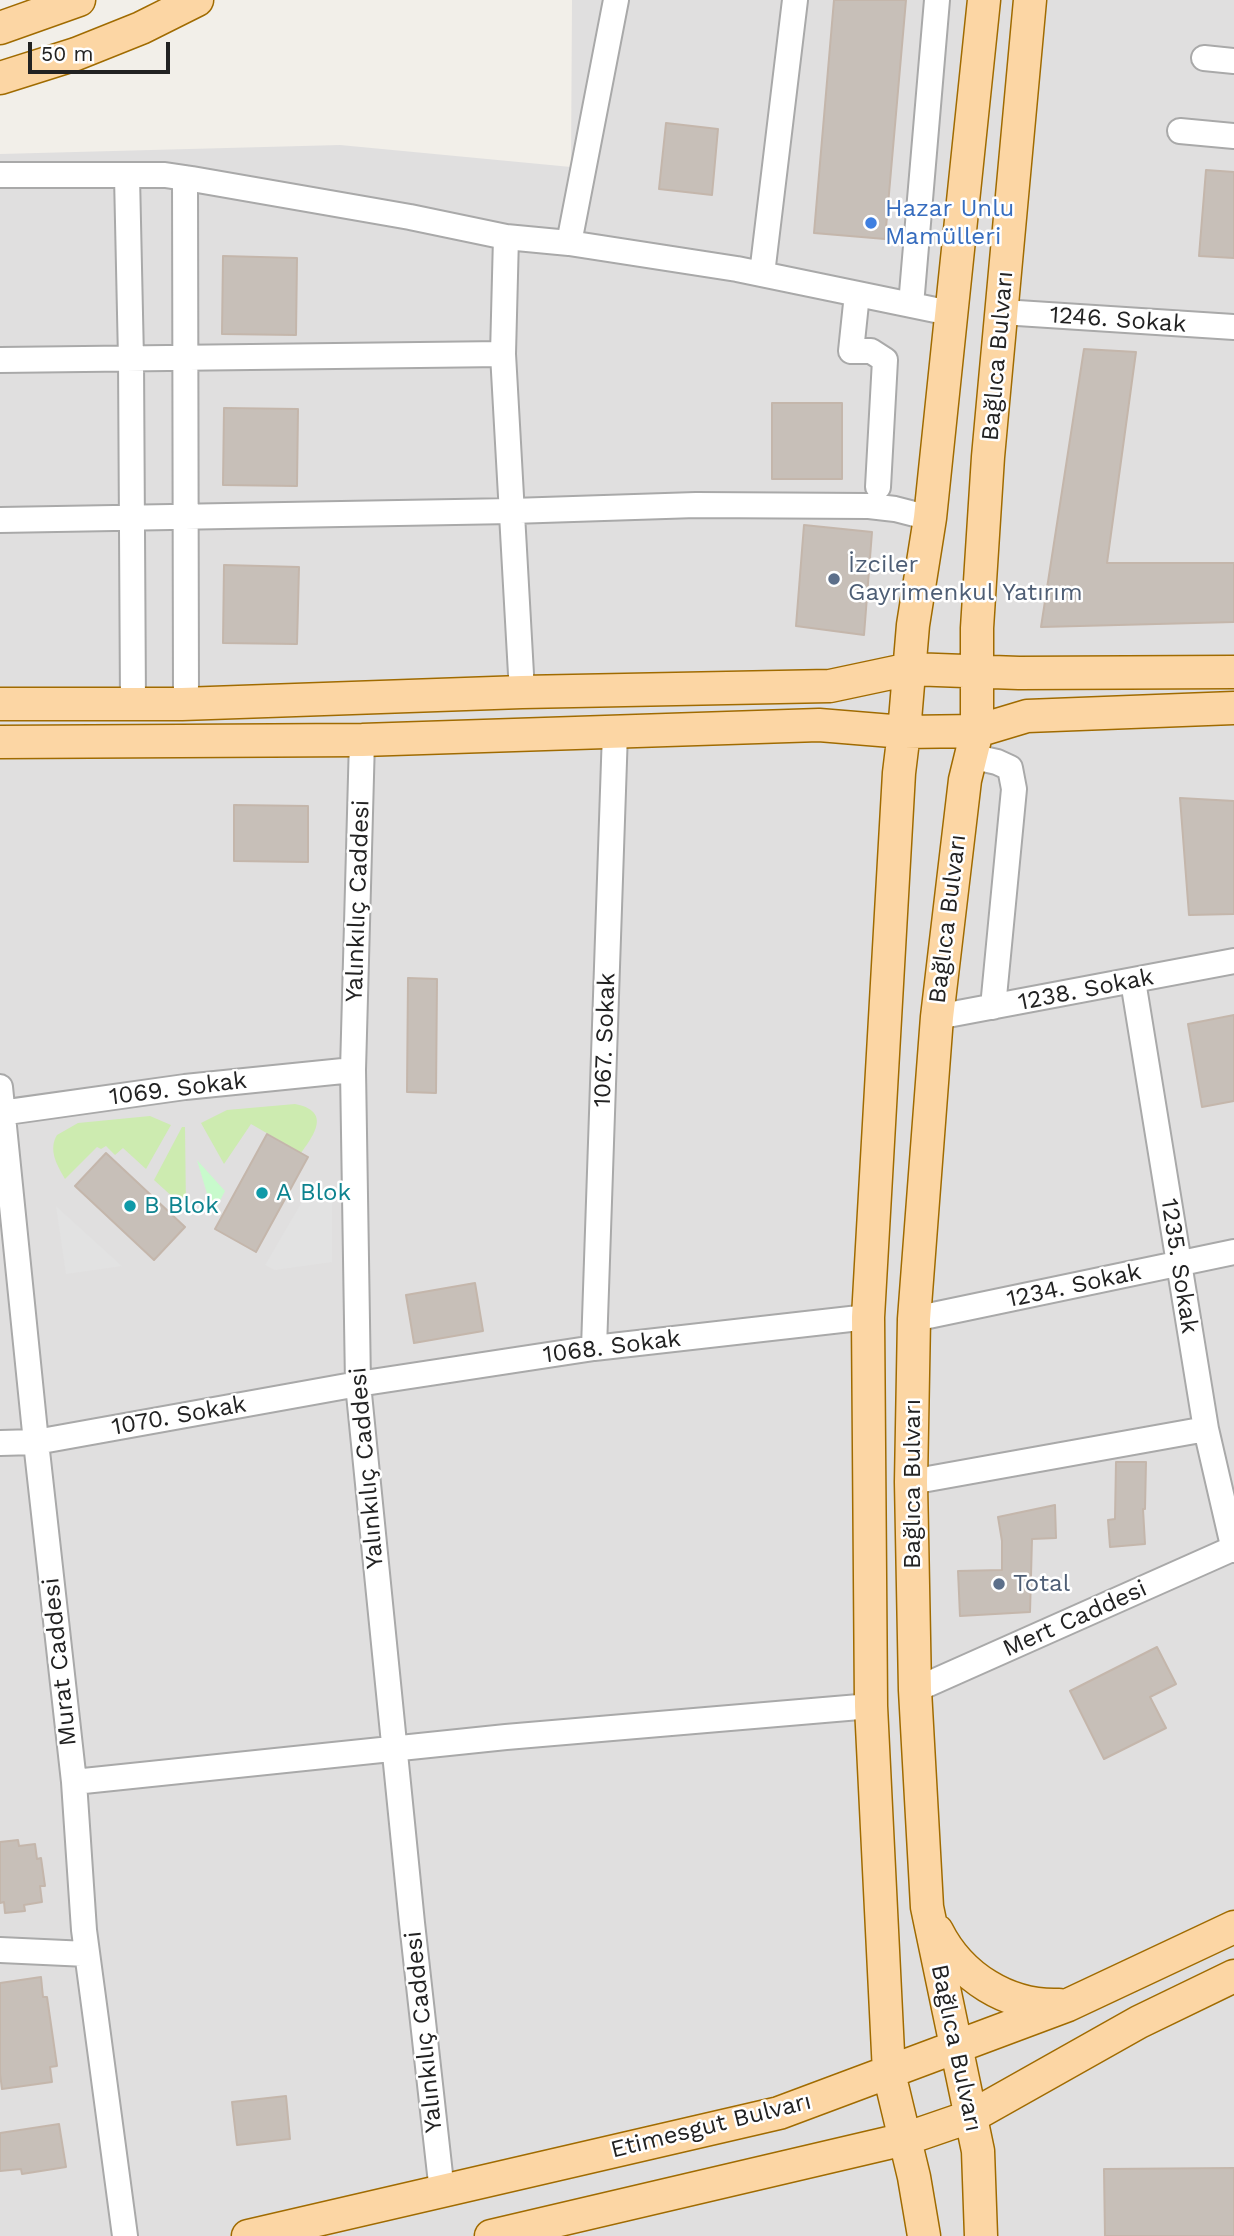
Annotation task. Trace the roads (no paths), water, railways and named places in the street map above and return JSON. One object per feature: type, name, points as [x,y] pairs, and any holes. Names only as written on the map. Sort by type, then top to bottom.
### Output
[{"type":"main road","points":[[0,27],[79,0]]},
{"type":"main road","points":[[0,78],[76,54],[141,28],[197,0]]},
{"type":"main road","name":"Bağlıca Bulvarı","points":[[925,2236],[889,2073],[872,1706],[867,1317],[899,773],[913,625],[930,518],[984,0]]},
{"type":"main road","name":"Bağlıca Bulvarı","points":[[981,2236],[978,2151],[928,1907],[915,1690],[911,1482],[914,1319],[937,1017],[964,789],[973,743],[982,562],[1030,0]]},
{"type":"main road","points":[[0,704],[186,704],[522,692],[830,686],[910,669],[1018,673],[1234,672]]},
{"type":"main road","points":[[0,742],[362,740],[819,725],[904,732],[973,743],[1027,716],[1234,708]]},
{"type":"main road","points":[[928,1907],[933,1923],[950,1953],[988,1987],[1018,2000],[1043,2005],[1068,2005]]},
{"type":"main road","name":"Etimesgut Bulvarı","points":[[248,2236],[779,2113],[1068,2005],[1234,1927]]},
{"type":"main road","points":[[491,2236],[905,2139],[972,2116],[1128,2028],[1234,1976]]},
{"type":"street","points":[[569,243],[616,0]]},
{"type":"street","points":[[762,274],[795,0]]},
{"type":"street","points":[[911,305],[937,0]]},
{"type":"street","points":[[1204,58],[1234,61]]},
{"type":"street","points":[[1180,131],[1234,136]]},
{"type":"street","points":[[0,175],[185,178],[410,217],[506,237],[569,243],[762,274],[950,313]]},
{"type":"street","points":[[127,176],[133,704]]},
{"type":"street","points":[[185,178],[186,704]]},
{"type":"street","points":[[506,237],[503,354],[522,692]]},
{"type":"street","points":[[857,294],[851,351],[871,351],[885,360],[878,487]]},
{"type":"street","name":"1246. Sokak","points":[[1002,312],[1234,327]]},
{"type":"street","points":[[0,360],[503,354]]},
{"type":"street","points":[[0,520],[512,512],[696,505],[869,506],[930,518]]},
{"type":"street","name":"1067. Sokak","points":[[594,1348],[615,732]]},
{"type":"street","name":"Yalınkılıç Caddesi","points":[[362,740],[353,1070],[358,1384],[442,2192]]},
{"type":"street","points":[[973,743],[1010,768],[1014,789],[993,1007]]},
{"type":"street","name":"1238. Sokak","points":[[937,1017],[1234,961]]},
{"type":"street","name":"1235. Sokak","points":[[1133,981],[1206,1429],[1234,1549]]},
{"type":"street","name":"1069. Sokak","points":[[1,1113],[185,1087],[353,1070]]},
{"type":"street","name":"Murat Caddesi","points":[[0,1087],[74,1782],[87,1954],[125,2236]]},
{"type":"street","name":"1234. Sokak","points":[[914,1319],[1234,1252]]},
{"type":"street","name":"1068. Sokak","points":[[358,1384],[594,1348],[867,1317]]},
{"type":"street","name":"1070. Sokak","points":[[0,1443],[36,1442],[358,1384]]},
{"type":"street","points":[[911,1482],[1206,1429]]},
{"type":"street","name":"Mert Caddesi","points":[[915,1690],[1234,1549]]},
{"type":"street","points":[[74,1782],[394,1748],[872,1706]]},
{"type":"street","points":[[0,1950],[87,1954]]},
{"type":"place","name":"Hazar Unlu Mamülleri","points":[[871,223]]},
{"type":"place","name":"İzciler Gayrimenkul Yatırım","points":[[834,579]]},
{"type":"place","name":"A Blok","points":[[262,1193]]},
{"type":"place","name":"B Blok","points":[[130,1206]]},
{"type":"place","name":"Total","points":[[999,1584]]}]
